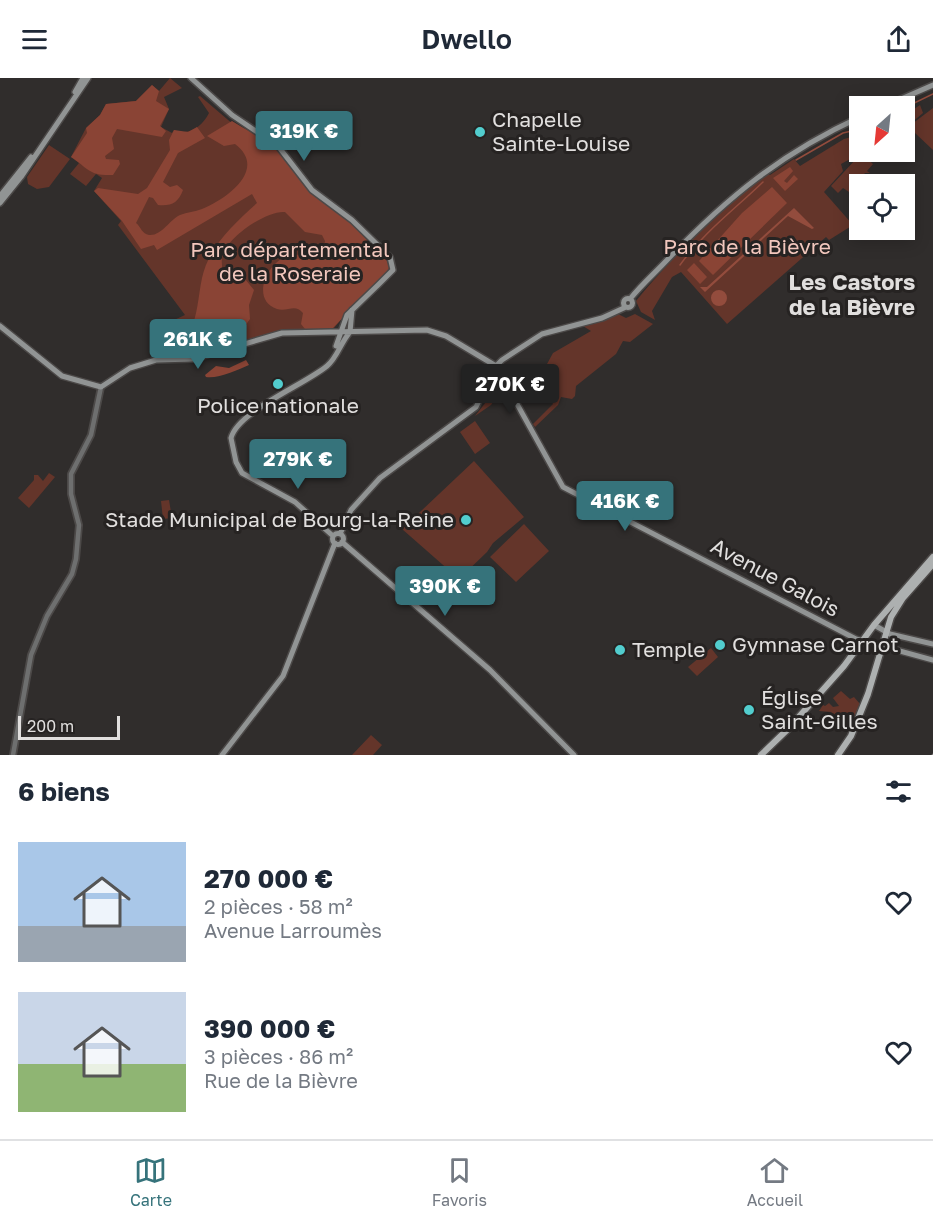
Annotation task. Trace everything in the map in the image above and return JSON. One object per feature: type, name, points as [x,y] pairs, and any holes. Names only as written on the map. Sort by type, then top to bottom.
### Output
[{"type":"main road","points":[[191,78],[227,111],[278,146],[312,190],[352,220],[393,262],[393,270],[347,315],[345,332],[339,342]]},
{"type":"main road","points":[[0,196],[37,148],[83,81]]},
{"type":"main road","points":[[0,203],[21,177],[83,81]]},
{"type":"main road","points":[[908,96],[933,85]]},
{"type":"main road","points":[[574,755],[493,673],[338,543],[337,535],[351,510],[380,478],[473,410],[482,399],[496,366],[515,350],[542,334],[587,321],[625,305],[632,306],[632,301],[665,262],[710,215],[763,172],[803,146],[849,123]]},
{"type":"main road","points":[[222,755],[281,681],[338,543],[343,538],[295,502],[242,473],[231,446],[232,434],[236,426],[328,365],[345,332],[352,310]]},
{"type":"main road","points":[[0,326],[3,331],[62,376],[101,387],[130,368],[156,360],[193,359],[239,348],[282,333],[432,331],[496,366]]},
{"type":"main road","points":[[328,332],[339,342]]},
{"type":"main road","name":"Avenue Galois","points":[[496,366],[563,487],[862,641],[933,660]]},
{"type":"main road","points":[[491,377],[502,376]]},
{"type":"main road","points":[[761,755],[801,715],[844,666],[874,625],[933,557]]},
{"type":"main road","points":[[838,755],[851,736],[866,700],[885,632],[897,606],[933,564]]},
{"type":"main road","points":[[874,625],[885,632],[933,645]]},
{"type":"street","points":[[13,755],[23,693],[38,637],[72,574],[76,559],[79,525],[70,492],[71,474],[91,435],[101,387]]},
{"type":"green space","name":"Parc départemental de la Roseraie","points":[[170,78],[182,88],[164,97],[169,109],[161,127],[172,133],[174,130],[190,131],[199,126],[209,113],[198,97],[200,96],[234,125],[249,130],[277,149],[311,193],[350,222],[387,261],[389,268],[385,274],[352,306],[334,328],[282,330],[202,354],[173,356],[170,351],[159,345],[152,330],[185,315],[118,225],[121,221],[94,191],[102,178],[96,174],[86,186],[70,174],[79,163],[71,157],[86,128],[100,115],[106,104],[136,101],[152,85],[159,91]]},
{"type":"green space","points":[[152,85],[159,91],[156,101],[169,109],[160,126],[166,131],[162,137],[117,129],[112,138],[114,149],[105,156],[106,159],[119,160],[120,164],[113,175],[94,173],[71,157],[87,133],[86,128],[100,115],[106,104],[136,101]]},
{"type":"green space","points":[[920,105],[923,113],[915,120],[915,108]]},
{"type":"green space","points":[[933,108],[933,150],[915,133],[915,122]]},
{"type":"green space","points":[[232,121],[275,147],[311,193],[350,222],[387,261],[389,268],[385,274],[332,329],[305,329],[301,324],[303,313],[300,310],[277,309],[269,305],[265,298],[264,283],[272,267],[278,261],[290,256],[314,255],[323,252],[325,241],[322,235],[305,232],[285,212],[258,220],[239,234],[225,250],[222,264],[228,281],[245,279],[254,290],[249,305],[250,319],[242,330],[244,342],[234,344],[226,332],[222,331],[195,337],[189,333],[196,313],[205,266],[224,236],[257,203],[252,194],[157,250],[154,245],[141,249],[122,221],[94,191],[98,188],[138,194],[147,188],[170,150],[169,140],[174,130],[188,132],[197,127],[205,138],[178,153],[163,182],[170,187],[177,185],[183,190],[179,198],[171,204],[158,205],[153,198],[149,197],[136,223],[143,232],[149,235],[158,233],[176,217],[202,209],[222,198],[232,191],[246,173],[247,163],[244,154],[235,144],[224,146],[207,136]]},
{"type":"green space","name":"Parc de la Bièvre","points":[[849,138],[849,160],[841,164],[843,171],[824,192],[849,220],[849,228],[829,240],[826,237],[727,324],[681,272],[672,277],[652,311],[655,320],[641,312],[636,301],[666,266],[715,218],[767,173],[770,175],[794,159],[800,166]]},
{"type":"green space","points":[[49,145],[70,159],[49,187],[37,189],[28,184],[27,177]]},
{"type":"green space","points":[[853,162],[873,164],[867,171],[870,173],[849,174],[849,192],[843,188],[838,193],[831,186]]},
{"type":"green space","points":[[790,167],[793,171],[784,181],[787,183],[794,175],[798,179],[785,191],[773,178]]},
{"type":"green space","points":[[772,187],[787,203],[713,275],[699,261],[742,213]]},
{"type":"green space","points":[[694,263],[707,277],[700,284],[687,270]]},
{"type":"green space","name":"Parc de la Bièvre","points":[[618,314],[626,318],[635,314],[653,324],[630,342],[623,341],[616,354],[576,386],[575,396],[572,399],[561,397],[558,405],[535,427],[533,424],[553,404],[536,373],[547,364],[553,353],[591,331],[583,326]]},
{"type":"green space","points":[[246,360],[249,365],[234,372],[216,377],[205,375],[216,366],[229,368]]},
{"type":"green space","points":[[495,378],[499,378],[504,386],[491,405],[475,416],[486,402]]},
{"type":"green space","points":[[475,421],[490,443],[475,454],[460,432]]},
{"type":"green space","name":"Stade Municipal de Bourg-la-Reine","points":[[474,461],[524,517],[493,543],[487,552],[459,579],[402,529]]},
{"type":"green space","points":[[49,473],[55,477],[29,508],[18,498],[34,480],[34,475],[38,475],[43,481]]},
{"type":"green space","points":[[169,500],[172,518],[163,519],[161,501]]},
{"type":"green space","points":[[524,524],[549,551],[516,582],[490,557]]},
{"type":"green space","points":[[711,648],[718,657],[697,676],[688,667]]},
{"type":"green space","points":[[841,691],[850,699],[854,697],[860,704],[849,733],[831,712],[819,711],[823,705],[829,703],[833,707],[839,706],[833,698]]},
{"type":"green space","points":[[371,735],[382,745],[373,755],[352,755]]},
{"type":"shaded area","points":[[794,208],[814,228],[788,216],[705,292],[700,287],[707,287]]},
{"type":"shaded area","points":[[719,290],[727,298],[719,306],[711,298]]},
{"type":"waterway","points":[[915,103],[933,94]]},
{"type":"waterway","points":[[796,160],[849,132]]},
{"type":"waterway","points":[[680,265],[709,232],[763,182]]},
{"type":"place","name":"Chapelle Sainte-Louise","points":[[480,132]]},
{"type":"place","name":"Police nationale","points":[[278,384]]},
{"type":"place","name":"Stade Municipal de Bourg-la-Reine","points":[[466,520]]},
{"type":"place","name":"Gymnase Carnot","points":[[720,645]]},
{"type":"place","name":"Temple","points":[[620,650]]},
{"type":"place","name":"Église Saint-Gilles","points":[[749,710]]},
{"type":"district","name":"Les Castors de la Bièvre","points":[[852,294]]}]
